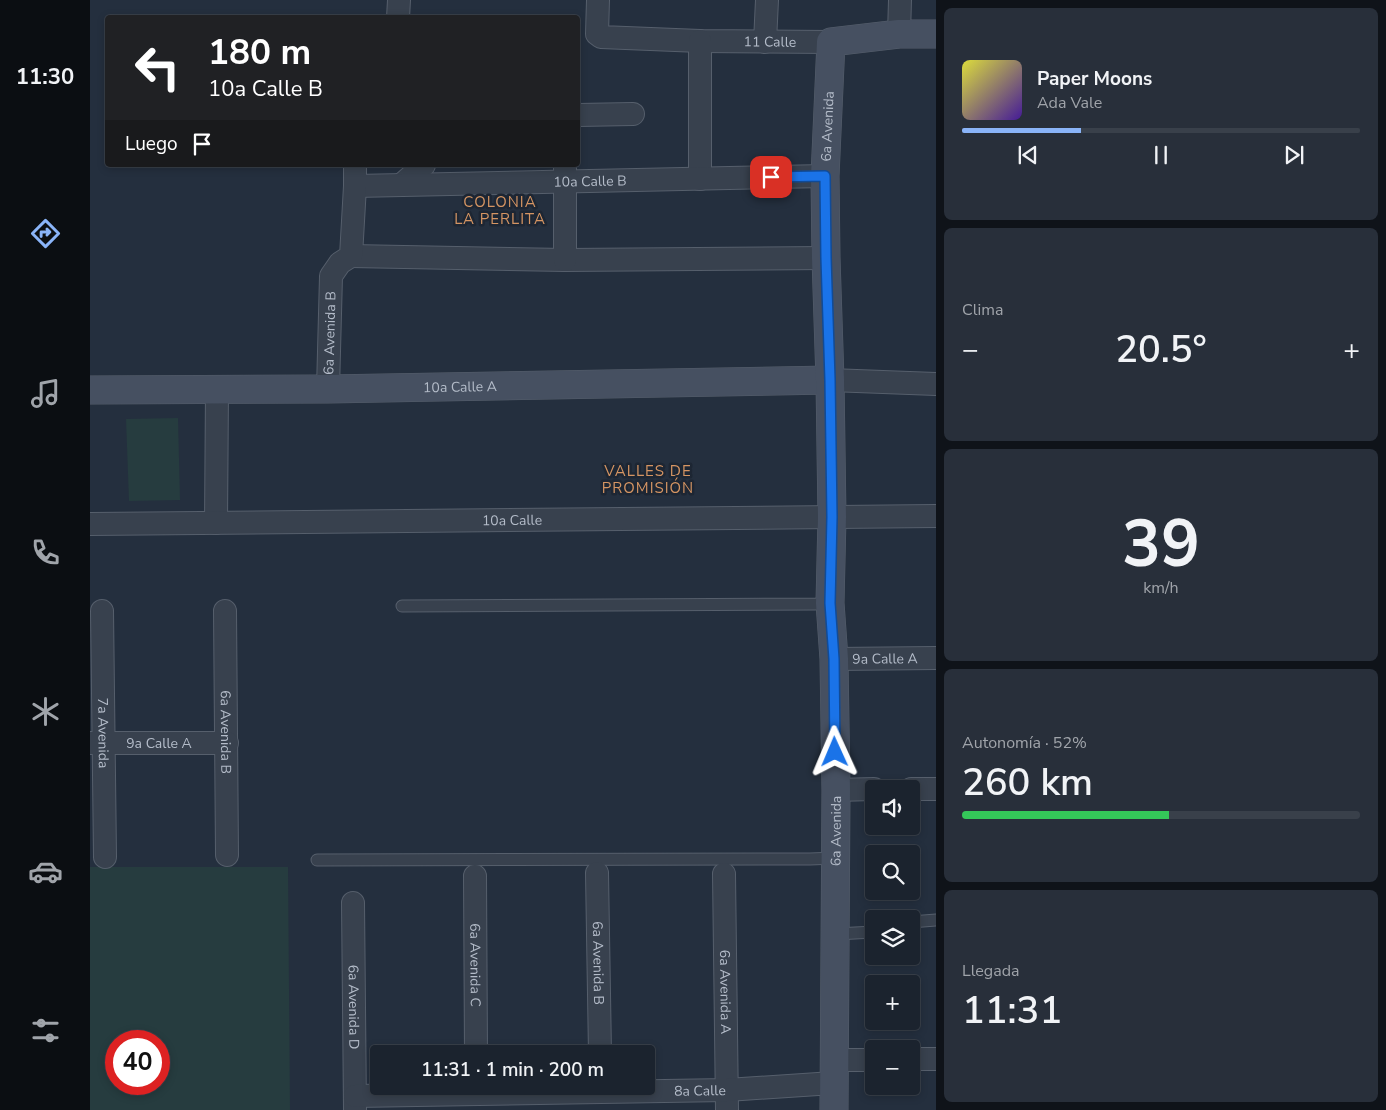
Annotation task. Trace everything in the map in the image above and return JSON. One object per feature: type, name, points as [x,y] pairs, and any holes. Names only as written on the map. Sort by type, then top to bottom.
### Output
[{"type":"street","points":[[398,15],[399,0]]},
{"type":"street","name":"11 Calle","points":[[598,0],[596,28],[597,34],[601,37],[700,41],[831,42],[898,34],[936,34]]},
{"type":"street","points":[[765,42],[767,0]]},
{"type":"street","points":[[898,34],[900,0]]},
{"type":"street","points":[[700,41],[700,179]]},
{"type":"street","name":"6a Avenida","points":[[831,42],[825,176],[832,517],[830,603],[834,659],[836,790],[834,1110]]},
{"type":"street","points":[[580,115],[633,114]]},
{"type":"street","points":[[401,185],[422,167]]},
{"type":"street","points":[[565,173],[565,260]]},
{"type":"street","name":"10a Calle B","points":[[355,175],[401,185],[565,173],[700,179],[825,176]]},
{"type":"street","points":[[355,175],[351,256],[565,260],[826,258]]},
{"type":"street","name":"6a Avenida B","points":[[328,389],[331,276],[340,262],[351,256]]},
{"type":"street","points":[[830,380],[936,384]]},
{"type":"street","name":"10a Calle A","points":[[90,390],[328,389],[830,380]]},
{"type":"street","points":[[216,523],[217,390]]},
{"type":"street","name":"10a Calle","points":[[90,524],[936,516]]},
{"type":"street","name":"6a Avenida B","points":[[226,611],[227,855]]},
{"type":"street","name":"7a Avenida","points":[[102,612],[97,743],[105,856]]},
{"type":"street","name":"9a Calle A","points":[[834,659],[936,658]]},
{"type":"street","name":"9a Calle A","points":[[97,743],[227,743]]},
{"type":"street","points":[[836,790],[865,789]]},
{"type":"street","points":[[920,789],[936,789]]},
{"type":"street","name":"6a Avenida B","points":[[597,873],[600,1045]]},
{"type":"street","name":"6a Avenida A","points":[[724,874],[727,1100]]},
{"type":"street","name":"6a Avenida C","points":[[475,876],[476,1045]]},
{"type":"street","name":"6a Avenida D","points":[[353,904],[355,1103]]},
{"type":"street","points":[[920,1059],[936,1059]]},
{"type":"street","name":"8a Calle","points":[[355,1103],[477,1097],[601,1096],[727,1100],[865,1063]]},
{"type":"lane","points":[[402,606],[830,603]]},
{"type":"lane","points":[[317,860],[791,860],[835,858]]},
{"type":"lane","points":[[920,921],[936,920]]},
{"type":"lane","points":[[835,934],[865,932]]},
{"type":"green space","points":[[178,418],[180,500],[129,501],[126,419]]},
{"type":"green space","points":[[90,867],[288,867],[290,1110],[90,1110]]},
{"type":"district","name":"COLONIA LA PERLITA","points":[[500,210]]},
{"type":"district","name":"VALLES DE PROMISIÓN","points":[[648,480]]},
{"type":"route","points":[[771,177],[825,176],[832,517],[830,603],[834,659],[835,752]]}]
